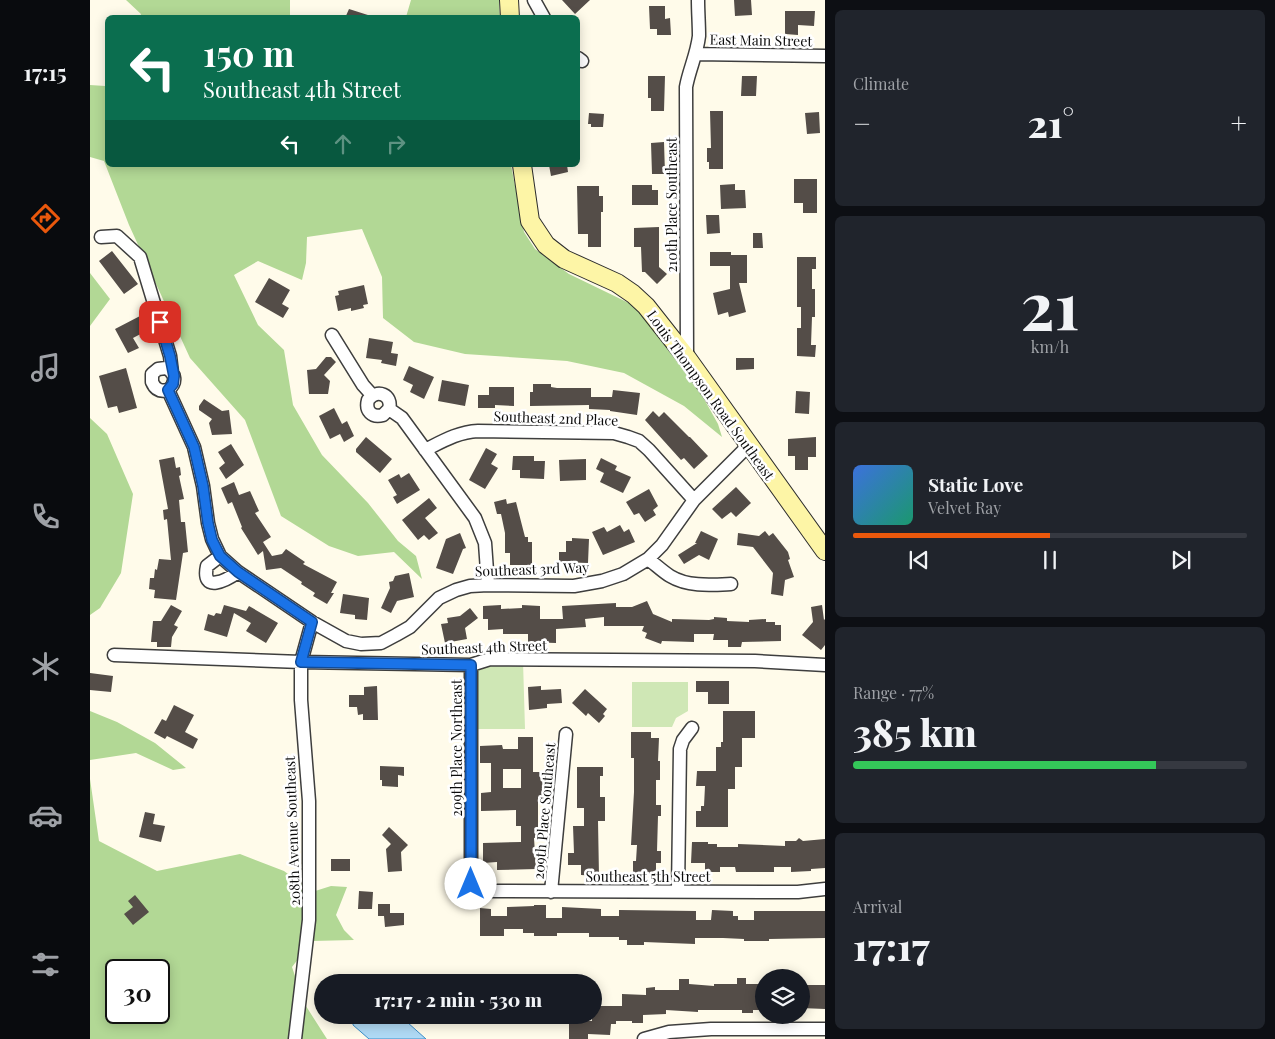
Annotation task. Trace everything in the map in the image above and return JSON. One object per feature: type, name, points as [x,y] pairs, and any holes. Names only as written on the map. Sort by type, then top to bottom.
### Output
[{"type":"street","points":[[509,0],[510,15]]},
{"type":"street","points":[[534,0],[542,15]]},
{"type":"street","name":"210th Place Southeast","points":[[686,358],[686,87],[696,54],[698,0]]},
{"type":"street","name":"East Main Street","points":[[696,54],[825,56]]},
{"type":"street","name":"Louis Thompson Road Southeast","points":[[522,167],[530,221],[546,245],[564,259],[617,284],[633,294],[658,319],[825,551]]},
{"type":"street","points":[[102,237],[117,236],[140,257],[170,356],[174,380],[168,390]]},
{"type":"street","points":[[332,335],[363,385],[372,395]]},
{"type":"street","name":"Southeast 3rd Way","points":[[172,373],[166,368],[158,369],[152,374],[152,382],[156,389],[168,390],[194,447],[212,540],[220,556],[238,572],[312,622],[346,641],[362,644],[381,642],[410,627],[439,598],[447,593],[470,586],[574,586],[589,584],[623,574],[648,559],[662,545],[694,500],[748,446]]},
{"type":"street","points":[[378,393],[385,395],[390,402],[389,410],[380,416],[372,414],[367,404],[372,395],[378,393]]},
{"type":"street","points":[[389,410],[402,418],[475,518],[482,531],[487,555],[488,585]]},
{"type":"street","name":"Southeast 2nd Place","points":[[425,450],[454,435],[471,431],[614,433],[639,441],[694,500]]},
{"type":"street","points":[[220,556],[207,566],[205,574],[212,583],[227,580],[238,572]]},
{"type":"street","points":[[648,559],[670,576],[684,582],[707,585],[731,584]]},
{"type":"street","name":"208th Avenue Southeast","points":[[295,1039],[309,920],[310,879],[309,801],[301,700],[301,662],[312,622]]},
{"type":"street","name":"Southeast 4th Street","points":[[114,655],[301,662],[471,665],[490,659],[755,662],[825,665]]},
{"type":"street","name":"209th Place Northeast","points":[[471,665],[471,891]]},
{"type":"street","points":[[678,891],[680,749],[683,740],[692,728]]},
{"type":"street","name":"209th Place Southeast","points":[[552,892],[566,734]]},
{"type":"street","name":"Southeast 5th Street","points":[[471,891],[798,892],[825,889]]},
{"type":"street","points":[[644,1039],[669,1032],[728,1034],[825,1030]]},
{"type":"green space","points":[[126,0],[290,0],[290,15],[141,14]]},
{"type":"green space","points":[[411,0],[499,0],[500,15],[407,15]]},
{"type":"green space","points":[[90,85],[105,86],[105,164],[104,161],[90,157]]},
{"type":"green space","points":[[106,167],[511,167],[524,232],[535,249],[569,274],[633,305],[688,370],[718,424],[722,437],[684,406],[624,373],[567,361],[465,354],[414,342],[383,318],[382,277],[362,229],[307,237],[306,263],[302,280],[258,261],[234,275],[258,325],[284,350],[293,405],[322,455],[368,503],[398,541],[416,556],[422,579],[394,552],[358,556],[329,546],[281,516],[245,420],[190,358],[129,225]]},
{"type":"green space","points":[[90,273],[110,299],[90,326]]},
{"type":"green space","points":[[90,418],[107,434],[133,494],[121,573],[100,608],[90,615]]},
{"type":"green space","points":[[523,661],[525,729],[478,729],[478,679],[475,669],[481,664]]},
{"type":"green space","points":[[632,682],[688,682],[688,711],[676,718],[672,727],[632,727]]},
{"type":"green space","points":[[90,711],[117,722],[155,743],[186,768],[173,770],[136,753],[90,760]]},
{"type":"green space","points":[[90,779],[99,841],[157,871],[240,854],[284,871],[312,892],[331,886],[347,887],[336,915],[344,930],[354,940],[312,941],[292,967],[304,1003],[314,1019],[314,1024],[317,1024],[327,1039],[90,1039]]},
{"type":"water","points":[[409,1024],[426,1039],[369,1039],[353,1025]]},
{"type":"building","points":[[562,0],[590,0],[575,14]]},
{"type":"building","points":[[734,0],[751,0],[752,15],[735,16]]},
{"type":"building","points":[[649,6],[665,6],[665,19],[670,18],[671,35],[657,35],[657,29],[650,29]]},
{"type":"building","points":[[349,9],[368,15],[346,15]]},
{"type":"building","points":[[785,11],[815,11],[814,26],[798,25],[798,35],[785,34]]},
{"type":"building","points":[[648,76],[665,76],[664,111],[651,111],[651,98],[648,98]]},
{"type":"building","points":[[742,76],[757,76],[756,96],[741,96]]},
{"type":"building","points":[[710,111],[723,111],[723,169],[709,169],[709,162],[707,162],[707,148],[711,148]]},
{"type":"building","points":[[819,112],[820,133],[807,134],[805,113]]},
{"type":"building","points":[[589,113],[604,114],[603,127],[591,127],[591,124],[588,124]]},
{"type":"building","points":[[664,142],[665,174],[652,174],[651,143]]},
{"type":"building","points":[[549,167],[567,167],[568,172],[551,176]]},
{"type":"building","points":[[794,179],[817,179],[817,213],[803,213],[803,203],[794,203]]},
{"type":"building","points":[[735,184],[735,190],[745,190],[746,208],[721,209],[720,185]]},
{"type":"building","points":[[632,185],[652,185],[652,190],[658,190],[658,205],[632,205]]},
{"type":"building","points":[[577,186],[599,186],[599,196],[603,196],[601,247],[588,247],[588,234],[578,234]]},
{"type":"building","points":[[706,215],[719,215],[720,233],[707,234]]},
{"type":"building","points":[[659,227],[659,267],[667,274],[657,284],[645,272],[642,272],[641,247],[634,247],[634,228]]},
{"type":"building","points":[[753,233],[762,233],[763,248],[753,248]]},
{"type":"building","points":[[112,251],[138,284],[124,294],[99,261]]},
{"type":"building","points":[[710,252],[731,252],[731,255],[747,255],[747,283],[739,283],[746,312],[729,317],[728,312],[718,315],[713,293],[730,289],[730,266],[710,266]]},
{"type":"building","points":[[797,257],[816,257],[816,269],[812,269],[812,289],[815,289],[815,317],[812,317],[811,345],[816,345],[815,357],[797,356],[797,328],[801,328],[801,307],[797,307]]},
{"type":"building","points":[[269,278],[290,290],[282,304],[289,308],[283,318],[255,302]]},
{"type":"building","points":[[364,285],[368,304],[363,305],[364,308],[338,311],[335,296],[339,295],[338,291]]},
{"type":"building","points":[[140,316],[148,330],[133,338],[139,348],[128,353],[115,329]]},
{"type":"building","points":[[369,338],[393,342],[391,353],[398,354],[396,366],[381,363],[382,360],[366,358]]},
{"type":"building","points":[[326,357],[331,357],[336,362],[324,375],[330,381],[328,394],[309,394],[307,370],[316,369]]},
{"type":"building","points":[[736,358],[754,358],[754,369],[736,370]]},
{"type":"building","points":[[409,366],[434,377],[424,399],[410,392],[413,385],[403,380]]},
{"type":"building","points":[[126,368],[137,408],[119,413],[117,406],[108,408],[99,376]]},
{"type":"building","points":[[442,380],[469,385],[465,406],[438,401]]},
{"type":"building","points":[[533,384],[551,384],[551,387],[557,388],[591,388],[591,397],[612,397],[613,390],[640,393],[637,415],[610,410],[589,409],[589,405],[530,406],[530,392],[533,392]]},
{"type":"building","points":[[489,387],[514,387],[514,406],[495,405],[495,408],[478,408],[478,395],[489,395]]},
{"type":"building","points":[[796,391],[810,392],[809,414],[795,413]]},
{"type":"building","points":[[204,399],[222,411],[229,410],[232,434],[212,435],[209,423],[212,419],[199,410],[199,406]]},
{"type":"building","points":[[334,408],[342,424],[347,421],[354,436],[344,442],[340,434],[330,439],[319,416]]},
{"type":"building","points":[[653,411],[659,417],[664,412],[708,456],[694,469],[684,458],[681,460],[645,420]]},
{"type":"building","points":[[366,437],[392,459],[380,473],[356,452],[356,449]]},
{"type":"building","points":[[816,437],[816,457],[808,457],[808,470],[795,470],[795,456],[788,456],[788,439]]},
{"type":"building","points":[[231,444],[244,465],[226,479],[219,468],[225,463],[218,452]]},
{"type":"building","points":[[486,448],[497,454],[491,464],[498,468],[485,489],[469,480]]},
{"type":"building","points":[[513,456],[534,456],[534,461],[545,461],[544,479],[520,478],[520,470],[512,470]]},
{"type":"building","points":[[174,457],[176,468],[180,467],[181,475],[179,476],[184,499],[179,500],[181,522],[185,522],[188,552],[183,553],[176,600],[154,598],[155,590],[149,589],[150,578],[154,578],[159,559],[171,560],[167,519],[164,520],[163,510],[168,509],[159,460]]},
{"type":"building","points":[[601,458],[617,466],[615,470],[631,477],[623,493],[600,482],[604,473],[596,469]]},
{"type":"building","points":[[586,459],[586,480],[560,481],[559,460]]},
{"type":"building","points":[[409,473],[420,490],[397,504],[393,497],[397,495],[388,480],[399,474],[401,478]]},
{"type":"building","points":[[234,482],[239,495],[250,491],[259,511],[255,513],[271,537],[263,542],[272,556],[282,554],[286,549],[305,562],[303,564],[337,582],[331,593],[334,593],[327,604],[313,596],[315,593],[281,568],[266,570],[263,551],[258,555],[241,528],[232,502],[228,504],[221,488]]},
{"type":"building","points":[[736,487],[751,503],[736,517],[731,512],[722,519],[712,509]]},
{"type":"building","points":[[649,489],[658,506],[653,510],[656,515],[645,522],[639,513],[634,515],[626,502]]},
{"type":"building","points":[[429,498],[437,508],[425,518],[438,533],[429,540],[424,535],[418,540],[402,520]]},
{"type":"building","points":[[506,499],[507,504],[516,502],[525,537],[528,537],[528,542],[532,542],[532,565],[510,565],[510,553],[505,553],[505,533],[501,514],[497,514],[494,502]]},
{"type":"building","points":[[620,525],[624,532],[629,529],[635,542],[603,555],[592,532],[604,527],[607,532]]},
{"type":"building","points":[[701,531],[718,539],[709,560],[699,555],[684,564],[678,555],[697,543],[695,543]]},
{"type":"building","points":[[765,531],[769,536],[773,533],[788,552],[790,559],[788,560],[794,577],[785,580],[783,596],[771,594],[773,573],[753,547],[737,545],[738,533],[759,536]]},
{"type":"building","points":[[460,533],[466,548],[463,549],[453,574],[436,568],[446,539]]},
{"type":"building","points":[[572,538],[589,539],[588,563],[559,562],[559,552],[566,552],[566,541],[572,541]]},
{"type":"building","points":[[409,573],[414,597],[397,601],[391,613],[381,608],[390,588],[389,582],[393,581],[395,576]]},
{"type":"building","points":[[343,594],[369,598],[367,620],[355,619],[355,615],[340,613]]},
{"type":"building","points":[[647,601],[653,614],[672,622],[672,619],[709,620],[714,619],[714,617],[727,618],[727,621],[749,622],[749,620],[766,619],[766,622],[775,622],[775,625],[781,625],[781,641],[742,642],[741,647],[728,647],[728,640],[713,640],[714,634],[694,634],[694,642],[662,641],[661,644],[645,638],[647,633],[642,631],[644,626],[604,626],[604,617],[585,619],[586,627],[556,629],[556,643],[528,642],[528,634],[503,634],[503,629],[488,630],[488,619],[483,619],[483,606],[501,605],[501,609],[522,608],[522,605],[540,606],[540,619],[563,619],[562,606],[616,603],[616,607],[632,607]]},
{"type":"building","points":[[171,605],[182,611],[174,625],[178,627],[172,637],[171,647],[157,647],[157,642],[151,642],[153,621],[161,621]]},
{"type":"building","points":[[224,605],[246,611],[249,606],[278,623],[266,643],[246,631],[251,623],[234,613],[227,637],[204,630],[208,614],[214,616],[216,613],[221,614]]},
{"type":"building","points":[[822,605],[825,619],[825,645],[821,650],[802,635],[813,622],[811,607]]},
{"type":"building","points":[[470,608],[478,618],[465,628],[467,639],[445,643],[441,624],[448,623],[447,618],[460,616]]},
{"type":"building","points":[[90,673],[113,676],[111,692],[90,690]]},
{"type":"building","points":[[696,681],[729,681],[729,704],[708,704],[708,692],[696,692]]},
{"type":"building","points":[[377,686],[378,720],[363,720],[363,714],[358,715],[357,707],[349,707],[349,695],[364,695],[364,687]]},
{"type":"building","points":[[541,686],[541,690],[561,689],[562,703],[547,704],[547,708],[529,710],[528,687]]},
{"type":"building","points":[[585,689],[607,709],[603,714],[605,716],[599,723],[588,713],[586,716],[572,703]]},
{"type":"building","points":[[174,705],[194,715],[185,732],[198,739],[193,749],[167,736],[165,739],[154,733],[162,719],[166,721]]},
{"type":"building","points":[[723,711],[755,711],[755,738],[742,738],[742,767],[735,767],[735,789],[728,789],[728,827],[696,827],[696,811],[701,811],[701,806],[704,806],[705,786],[696,786],[697,771],[716,771],[716,747],[721,747],[721,742],[723,742]]},
{"type":"building","points":[[631,732],[651,732],[651,738],[659,738],[658,761],[660,761],[660,780],[656,780],[656,805],[661,805],[661,816],[658,816],[657,851],[661,851],[661,863],[656,863],[656,874],[633,874],[633,861],[636,861],[637,845],[631,845],[634,758],[631,758]]},
{"type":"building","points":[[518,737],[533,737],[533,772],[544,772],[544,796],[538,797],[538,838],[534,838],[536,869],[497,870],[497,862],[483,863],[483,843],[521,842],[521,826],[516,826],[516,810],[481,811],[481,793],[491,792],[491,763],[480,763],[480,746],[502,745],[503,749],[518,749]],"holes":[[[503,769],[521,769],[521,788],[503,788]]]},
{"type":"building","points":[[380,766],[404,767],[404,776],[398,775],[398,787],[382,786]]},
{"type":"building","points":[[577,767],[603,767],[603,776],[600,776],[600,797],[605,797],[605,821],[598,821],[599,876],[581,875],[581,865],[568,865],[568,853],[574,853],[573,826],[584,826],[584,808],[577,808]]},
{"type":"building","points":[[145,812],[155,814],[153,824],[165,826],[161,842],[139,837]]},
{"type":"building","points":[[389,827],[408,845],[401,852],[402,871],[388,872],[386,849],[391,844],[382,835]]},
{"type":"building","points":[[799,838],[803,841],[825,839],[825,868],[791,872],[791,867],[774,867],[774,872],[736,872],[735,867],[720,867],[720,872],[705,872],[705,863],[691,863],[692,842],[708,842],[708,844],[717,844],[717,847],[738,847],[738,844],[785,846],[785,841],[796,841]]},
{"type":"building","points":[[331,859],[350,859],[350,871],[331,871]]},
{"type":"building","points":[[359,891],[373,892],[372,909],[358,909]]},
{"type":"building","points":[[135,895],[149,912],[133,925],[124,914],[133,907],[128,901]]},
{"type":"building","points":[[378,904],[390,904],[390,913],[404,913],[404,925],[385,927],[384,916],[378,916]]},
{"type":"building","points":[[546,905],[546,918],[562,918],[562,907],[601,909],[601,916],[619,916],[619,910],[696,911],[696,920],[711,920],[712,910],[733,911],[733,916],[738,916],[738,920],[754,920],[754,911],[825,911],[825,938],[744,941],[744,939],[695,938],[695,944],[644,942],[644,945],[627,945],[627,940],[619,940],[619,937],[589,937],[589,933],[557,933],[557,936],[534,936],[534,933],[523,933],[523,929],[504,929],[504,936],[480,936],[480,908],[491,909],[491,916],[507,916],[507,907]]},
{"type":"building","points":[[737,978],[746,978],[746,984],[755,984],[755,1010],[753,1010],[753,1013],[742,1013],[742,1010],[698,1010],[698,1012],[666,1010],[666,1014],[643,1015],[643,1023],[616,1021],[616,1024],[611,1024],[610,1035],[588,1034],[588,1039],[569,1039],[569,1024],[602,1024],[602,1006],[622,1006],[622,994],[646,995],[646,988],[655,987],[655,990],[679,990],[679,979],[689,979],[689,984],[714,986],[714,984],[737,984]]},
{"type":"building","points":[[810,985],[825,985],[825,1009],[810,1008]]},
{"type":"route","points":[[160,322],[174,376],[173,384],[168,390],[194,447],[200,469],[212,540],[220,556],[238,572],[312,622],[301,662],[471,665],[471,884]]}]
